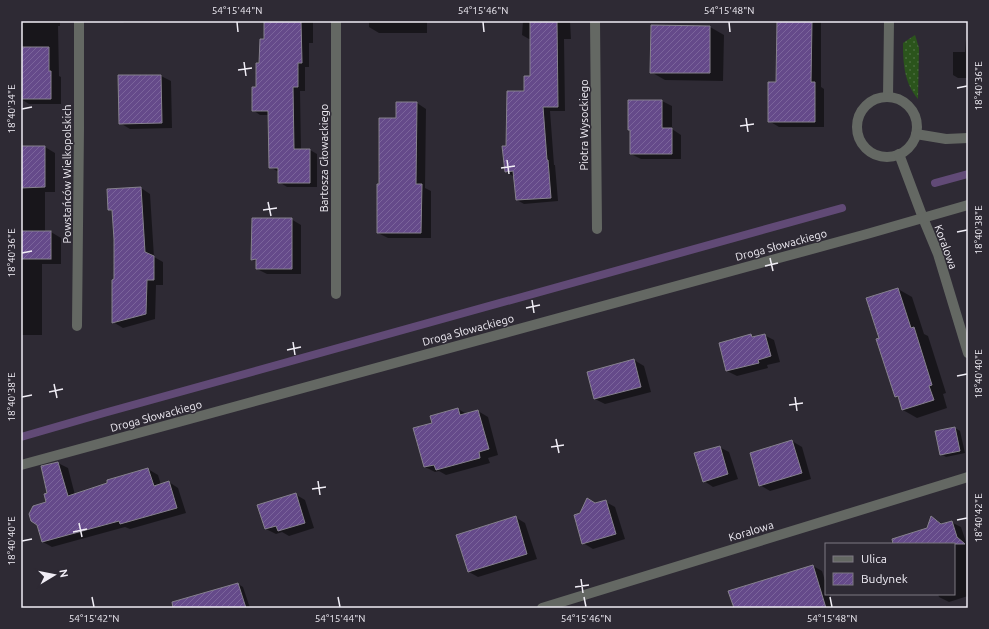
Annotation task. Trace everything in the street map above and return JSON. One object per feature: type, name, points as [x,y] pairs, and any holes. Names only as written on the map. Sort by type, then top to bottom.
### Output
[{"type":"street","name":"Powstańców Wielkopolskich","points":[[77,326],[79,21]]},
{"type":"street","name":"Bartosza Głowackiego","points":[[336,21],[336,294]]},
{"type":"street","name":"Piotra Wysockiego","points":[[595,21],[597,228]]},
{"type":"street","points":[[888,97],[889,21]]},
{"type":"street","points":[[879,98],[897,98],[910,108],[915,116],[917,124],[916,134],[912,142],[899,154],[890,157],[881,156],[865,148],[857,132],[857,122],[864,107],[871,101],[879,98]]},
{"type":"street","points":[[916,134],[946,139],[968,138]]},
{"type":"street","name":"Koralowa","points":[[899,154],[938,254],[968,353]]},
{"type":"street","name":"Droga Słowackiego","points":[[21,465],[968,205]]},
{"type":"street","name":"Koralowa","points":[[542,608],[968,477]]},
{"type":"green space","points":[[915,35],[919,48],[918,99],[913,93],[907,80],[903,58],[903,43]]},
{"type":"building","points":[[264,21],[301,21],[302,63],[298,63],[298,87],[293,87],[294,149],[310,149],[310,183],[278,183],[278,168],[269,168],[268,111],[252,111],[252,87],[256,87],[256,63],[259,63],[260,39],[264,39]]},
{"type":"building","points":[[530,21],[557,21],[558,107],[543,107],[551,198],[516,200],[513,171],[505,172],[502,146],[506,146],[507,91],[524,91],[524,76],[530,76]]},
{"type":"building","points":[[777,21],[812,21],[811,82],[815,82],[815,122],[768,122],[768,82],[776,82]]},
{"type":"building","points":[[651,25],[710,26],[710,73],[650,73]]},
{"type":"building","points":[[21,47],[49,47],[51,99],[21,99]]},
{"type":"building","points":[[118,75],[161,75],[162,123],[119,124]]},
{"type":"building","points":[[628,100],[662,100],[662,128],[672,128],[672,154],[630,154]]},
{"type":"building","points":[[396,102],[417,102],[416,184],[422,184],[421,233],[377,233],[379,118],[396,118]]},
{"type":"building","points":[[21,146],[45,146],[45,187],[21,188]]},
{"type":"building","points":[[141,187],[145,252],[154,256],[154,280],[147,280],[146,314],[112,323],[114,239],[112,210],[108,210],[107,189]]},
{"type":"building","points":[[252,218],[292,218],[292,269],[256,269],[256,259],[251,260]]},
{"type":"building","points":[[21,231],[51,231],[51,259],[21,259]]},
{"type":"building","points":[[898,288],[911,328],[914,327],[932,385],[929,386],[934,400],[902,410],[898,396],[895,397],[876,339],[879,338],[866,298]]},
{"type":"building","points":[[751,334],[752,337],[765,334],[771,356],[758,360],[759,363],[726,371],[719,343]]},
{"type":"building","points":[[634,359],[641,387],[594,399],[587,372]]},
{"type":"building","points":[[458,408],[460,415],[478,410],[489,449],[479,452],[480,458],[436,470],[434,465],[424,467],[413,428],[432,423],[430,416]]},
{"type":"building","points":[[955,427],[960,451],[940,455],[935,431]]},
{"type":"building","points":[[792,440],[802,473],[759,486],[750,453]]},
{"type":"building","points":[[720,446],[728,474],[703,482],[694,453]]},
{"type":"building","points":[[58,462],[68,496],[107,483],[107,480],[148,468],[154,486],[169,481],[177,508],[120,524],[119,521],[42,542],[37,525],[31,521],[29,514],[33,506],[46,502],[44,494],[47,493],[41,466]]},
{"type":"building","points":[[296,493],[305,523],[278,531],[276,526],[265,529],[257,505]]},
{"type":"building","points":[[587,498],[595,503],[606,500],[616,534],[582,544],[574,515],[580,513]]},
{"type":"building","points":[[516,516],[527,554],[468,572],[456,535]]},
{"type":"building","points":[[931,516],[941,524],[952,521],[957,537],[965,544],[893,543],[892,539],[927,528]]},
{"type":"building","points":[[813,565],[826,608],[734,608],[728,591]]},
{"type":"building","points":[[238,583],[246,608],[173,608],[172,602]]},
{"type":"waterway","points":[[935,183],[968,174]]},
{"type":"waterway","points":[[21,437],[842,208]]}]
